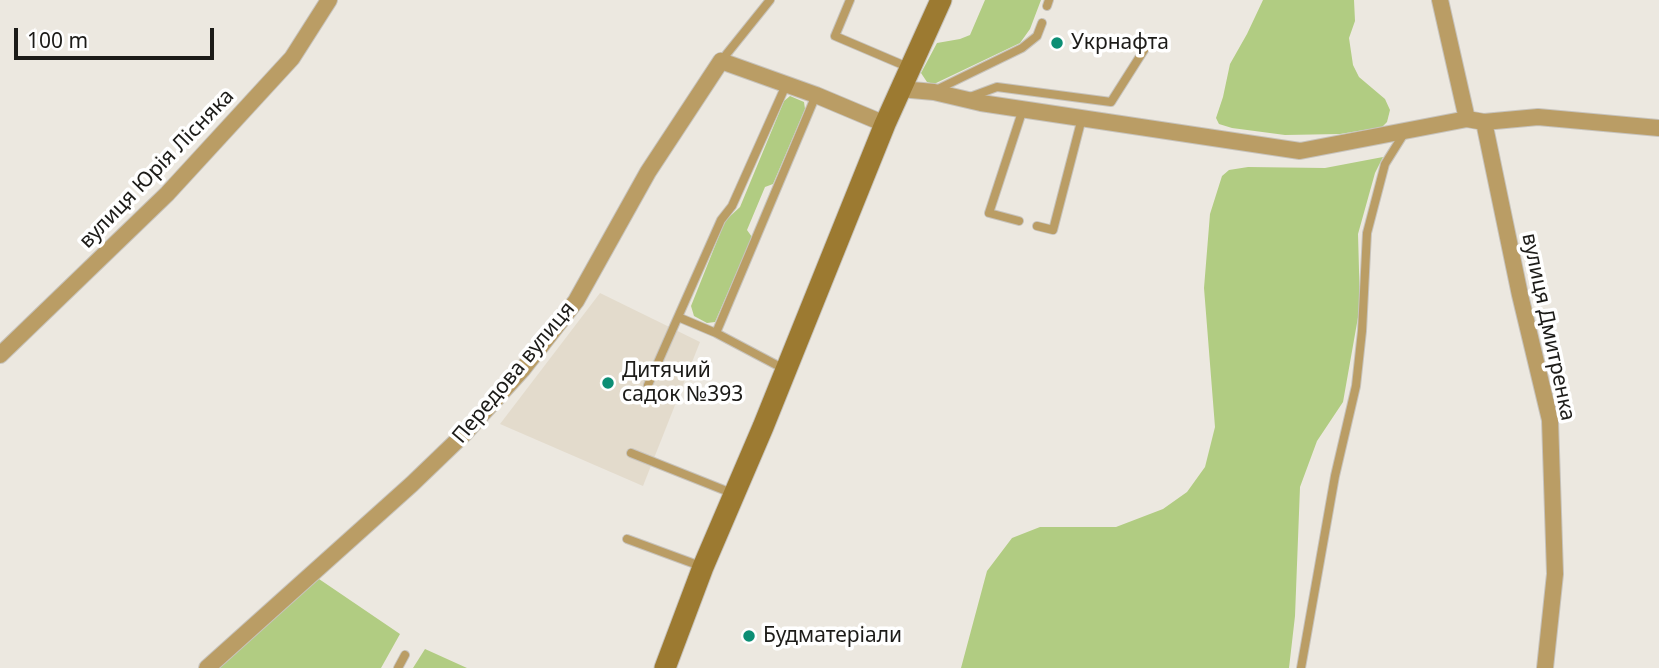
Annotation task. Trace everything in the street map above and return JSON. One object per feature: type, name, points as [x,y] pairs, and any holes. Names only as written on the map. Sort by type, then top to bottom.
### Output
[{"type":"street","name":"вулиця Юрія Лісняка","points":[[0,355],[194,165],[292,58],[329,0]]},
{"type":"street","points":[[665,668],[703,567],[885,124],[941,0]]},
{"type":"street","points":[[1440,0],[1466,119]]},
{"type":"street","points":[[721,61],[816,95],[885,124]]},
{"type":"street","name":"Передова вулиця","points":[[207,668],[430,467],[522,370],[576,301],[648,172],[721,61]]},
{"type":"street","points":[[900,89],[934,92],[1023,109],[1300,151],[1466,119],[1484,122],[1538,117],[1659,128]]},
{"type":"street","name":"вулиця Дмитренка","points":[[1484,122],[1520,295],[1550,420],[1555,574],[1545,668]]},
{"type":"lane","points":[[721,61],[770,0]]},
{"type":"lane","points":[[850,0],[835,36],[910,68]]},
{"type":"lane","points":[[934,92],[1022,48],[1037,36],[1042,23]]},
{"type":"lane","points":[[964,99],[997,87],[1111,102],[1151,39]]},
{"type":"lane","points":[[648,385],[721,220],[732,206],[786,85]]},
{"type":"lane","points":[[716,333],[816,95]]},
{"type":"lane","points":[[1019,221],[989,213],[1023,109]]},
{"type":"lane","points":[[1037,226],[1053,230],[1082,118]]},
{"type":"lane","points":[[1301,668],[1335,476],[1356,386],[1367,233],[1385,164],[1405,131]]},
{"type":"lane","points":[[678,317],[716,333],[786,370]]},
{"type":"lane","points":[[631,453],[734,494]]},
{"type":"lane","points":[[627,539],[703,567]]},
{"type":"lane","points":[[398,668],[405,655]]},
{"type":"shaded area","name":"Дитячий садок №393","points":[[600,293],[700,342],[643,486],[500,424]]},
{"type":"green space","points":[[985,0],[1041,0],[1030,29],[1020,43],[934,84],[927,82],[921,73],[937,43],[970,35]]},
{"type":"green space","points":[[1263,0],[1354,0],[1355,21],[1349,38],[1353,65],[1359,77],[1385,99],[1390,110],[1387,122],[1382,127],[1340,134],[1285,135],[1219,124],[1216,118],[1230,64]]},
{"type":"green space","points":[[790,96],[804,102],[805,109],[773,184],[765,187],[747,230],[752,237],[715,322],[707,323],[694,316],[691,306],[725,221],[740,207],[784,101]]},
{"type":"green space","points":[[1383,157],[1375,173],[1358,234],[1360,306],[1343,402],[1317,441],[1300,487],[1295,616],[1289,668],[961,668],[987,571],[1012,538],[1040,527],[1116,527],[1163,509],[1187,492],[1205,467],[1215,427],[1204,288],[1210,214],[1222,176],[1229,170],[1248,167],[1325,168]]},
{"type":"green space","points":[[319,579],[400,634],[381,668],[214,668],[300,593]]},
{"type":"green space","points":[[425,649],[467,668],[413,668]]},
{"type":"place","name":"Укрнафта","points":[[1057,43]]},
{"type":"place","name":"Дитячий садок №393","points":[[608,383]]},
{"type":"place","name":"Будматеріали","points":[[749,636]]}]
